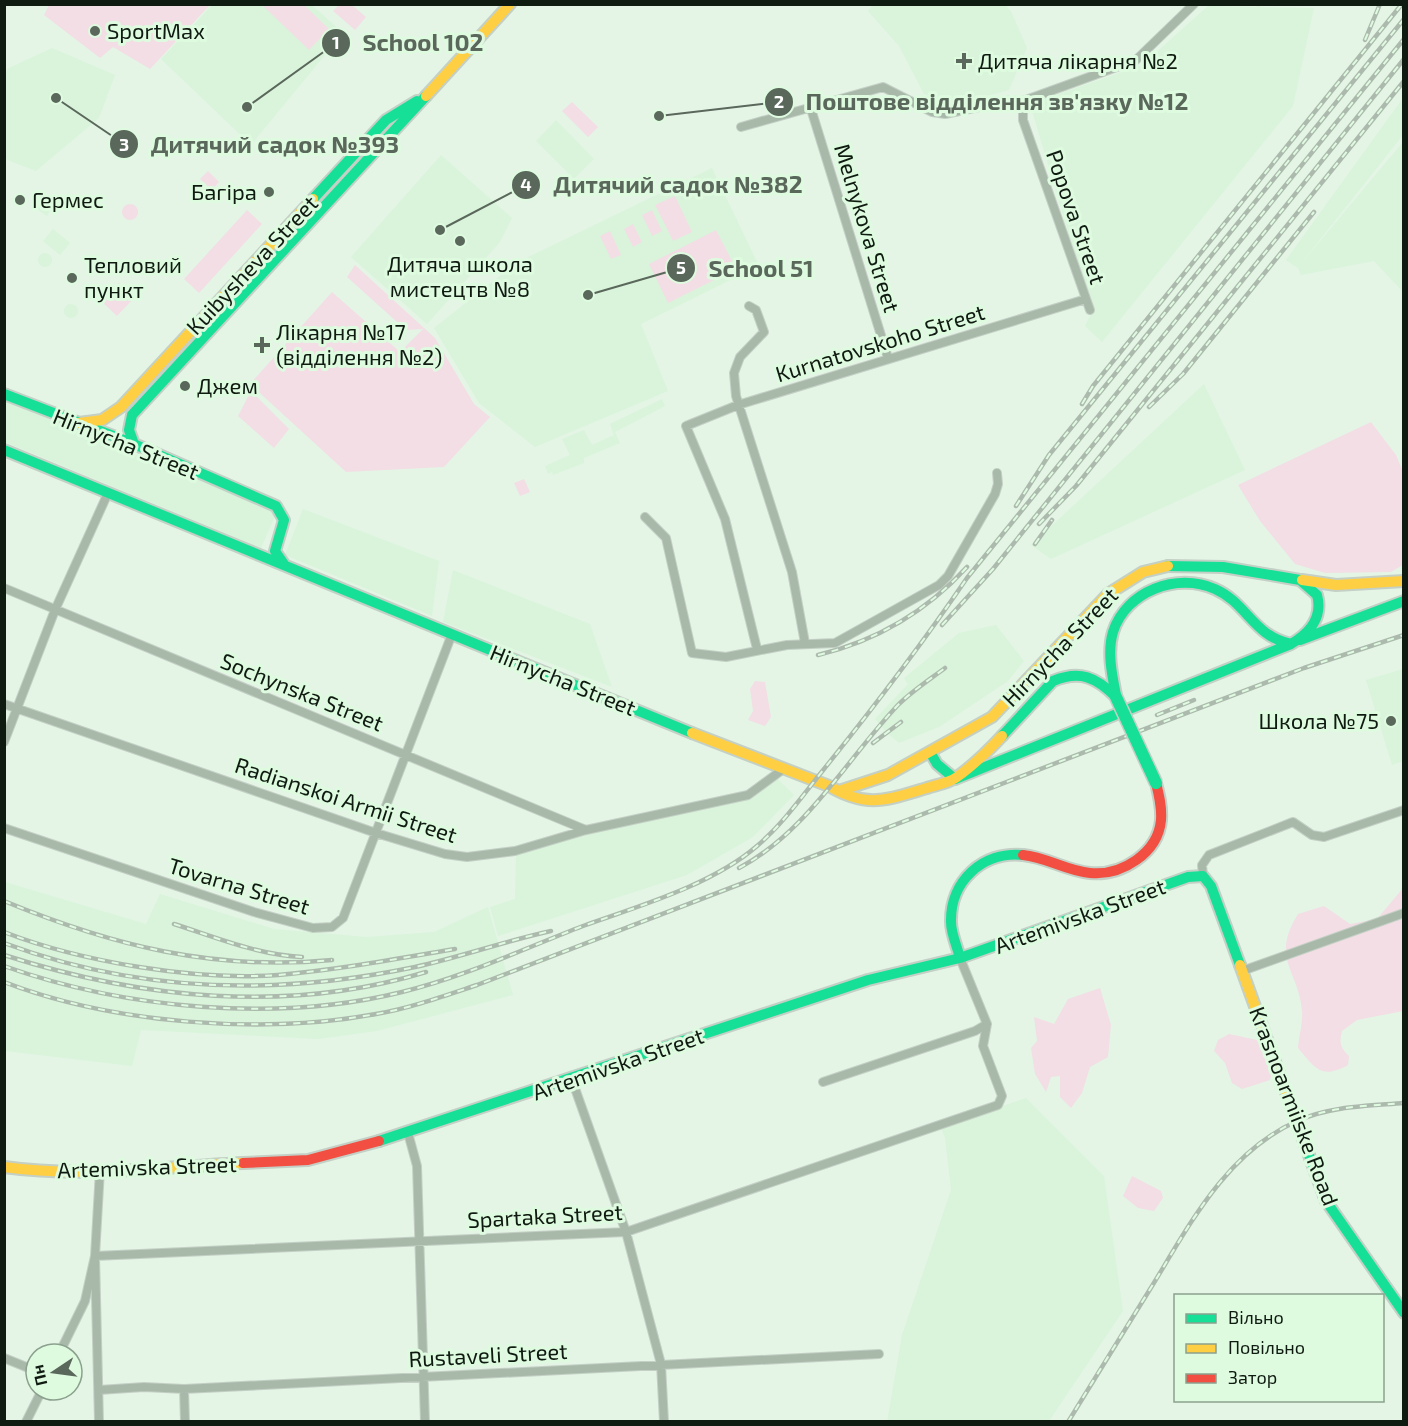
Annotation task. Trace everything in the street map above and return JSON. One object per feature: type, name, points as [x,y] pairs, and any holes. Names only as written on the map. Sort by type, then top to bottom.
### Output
[{"type":"main road","name":"Kuibysheva Street","points":[[132,415],[510,4]]},
{"type":"main road","name":"Kuibysheva Street","points":[[74,423],[102,420],[121,407],[386,120],[425,96]]},
{"type":"main road","points":[[386,120],[394,120],[395,130]]},
{"type":"main road","name":"Hirnycha Street","points":[[4,394],[74,423],[134,444],[276,506],[284,520],[276,543]]},
{"type":"main road","points":[[121,407],[124,415],[132,415],[129,430],[134,444]]},
{"type":"main road","name":"Hirnycha Street","points":[[4,450],[782,770],[839,791],[849,798],[865,801],[887,800],[955,779],[1295,642],[1404,601]]},
{"type":"main road","points":[[254,552],[265,552],[276,543]]},
{"type":"main road","points":[[276,543],[276,556],[287,566]]},
{"type":"main road","name":"Hirnycha Street","points":[[839,791],[888,775],[992,717],[1108,594],[1130,578],[1148,570],[1182,564],[1336,585],[1404,580]]},
{"type":"main road","points":[[960,958],[951,923],[952,906],[962,880],[981,862],[1013,854],[1089,873],[1104,873],[1134,862],[1155,840],[1161,825],[1162,808],[1156,783],[1116,697],[1108,647],[1115,625],[1130,603],[1159,586],[1176,582],[1207,587],[1225,595],[1269,639],[1295,642],[1311,631],[1320,615],[1320,602],[1309,584],[1300,580]]},
{"type":"main road","points":[[930,752],[937,764],[955,779],[983,757],[1053,681],[1068,674],[1086,674],[1101,681],[1116,697]]},
{"type":"main road","name":"Artemivska Street","points":[[4,1167],[32,1171],[100,1170],[308,1160],[408,1133],[868,980],[960,958],[1188,877],[1207,881]]},
{"type":"main road","name":"Krasnoarmiiske Road","points":[[1207,881],[1326,1201],[1404,1313]]},
{"type":"street","points":[[741,127],[883,87],[932,112],[945,114],[1012,100],[1023,101],[1136,60],[1194,4]]},
{"type":"street","name":"Popova Street","points":[[1023,101],[1023,120],[1089,310]]},
{"type":"street","name":"Melnykova Street","points":[[811,109],[888,358]]},
{"type":"street","name":"Kurnatovskoho Street","points":[[757,649],[725,519],[686,426],[738,405],[1086,299]]},
{"type":"street","points":[[749,306],[756,310],[764,332],[743,352],[734,373],[738,405],[792,572],[805,643]]},
{"type":"street","points":[[645,517],[666,538],[693,653],[726,657],[757,649],[805,643],[822,645],[836,643],[926,594],[948,576],[995,494],[998,484],[997,473]]},
{"type":"street","points":[[4,742],[56,610],[108,493]]},
{"type":"street","name":"Sochynska Street","points":[[4,588],[586,830]]},
{"type":"street","name":"Tovarna Street","points":[[4,828],[254,912],[322,928],[338,924],[343,918],[452,634]]},
{"type":"street","name":"Radianskoi Armii Street","points":[[4,704],[376,833],[445,854],[467,857],[515,852],[586,830],[748,795],[782,770]]},
{"type":"street","points":[[1207,881],[1202,865],[1209,855],[1293,822],[1312,835],[1324,837],[1404,810]]},
{"type":"street","points":[[1242,972],[1404,913]]},
{"type":"street","name":"Spartaka Street","points":[[95,1256],[626,1232],[998,1105],[1002,1101],[1002,1096],[983,1046],[987,1024],[960,958]]},
{"type":"street","points":[[823,1082],[975,1031],[987,1024]]},
{"type":"street","points":[[572,1080],[626,1232],[661,1364],[664,1422]]},
{"type":"street","points":[[408,1133],[417,1166],[424,1422]]},
{"type":"street","points":[[99,1422],[95,1256],[100,1170]]},
{"type":"street","points":[[65,1342],[85,1301],[95,1256]]},
{"type":"street","name":"Rustaveli Street","points":[[99,1390],[144,1387],[184,1389],[879,1354]]},
{"type":"street","points":[[4,1358],[24,1366]]},
{"type":"street","points":[[184,1389],[185,1422]]},
{"type":"street","points":[[26,1422],[36,1402]]},
{"type":"shaded area","points":[[49,4],[210,5],[150,69],[113,47],[100,58],[44,15]]},
{"type":"shaded area","points":[[1262,4],[1260,7],[1314,8],[1293,106],[1102,342],[1085,326],[1092,312],[1030,104],[1142,65],[1208,6],[1257,7],[1255,5]]},
{"type":"shaded area","points":[[212,5],[312,5],[343,33],[251,145],[161,59]]},
{"type":"shaded area","points":[[262,5],[304,5],[329,29],[309,50]]},
{"type":"shaded area","points":[[339,5],[352,5],[366,17],[355,30],[333,11]]},
{"type":"shaded area","name":"Дитяча лікарня №2","points":[[873,5],[1005,5],[1011,11],[1027,48],[1009,90],[959,104],[924,94],[899,46],[868,11]]},
{"type":"shaded area","points":[[52,48],[115,75],[99,118],[36,171],[5,159],[5,77],[7,69]]},
{"type":"shaded area","points":[[1403,98],[1403,135],[1300,265],[1403,142],[1403,292],[1374,261],[1301,275],[1298,268],[1286,260]]},
{"type":"shaded area","points":[[572,102],[598,127],[588,137],[562,111]]},
{"type":"shaded area","points":[[556,120],[594,159],[574,179],[536,141]]},
{"type":"shaded area","points":[[441,155],[512,218],[500,242],[427,324],[351,257]]},
{"type":"shaded area","points":[[712,168],[759,266],[641,324],[668,391],[535,447],[479,403],[434,328],[516,263]]},
{"type":"shaded area","points":[[208,171],[219,182],[212,190],[200,179]]},
{"type":"shaded area","points":[[37,196],[53,206],[47,216],[31,205]]},
{"type":"shaded area","points":[[675,196],[692,232],[673,241],[655,205]]},
{"type":"shaded area","points":[[130,204],[136,206],[138,212],[136,218],[130,220],[124,218],[122,212],[124,206]]},
{"type":"shaded area","points":[[247,210],[262,224],[199,293],[184,279]]},
{"type":"shaded area","points":[[652,210],[662,231],[652,236],[642,215]]},
{"type":"shaded area","points":[[633,224],[642,242],[633,247],[624,229]]},
{"type":"shaded area","points":[[53,229],[70,243],[60,255],[43,241]]},
{"type":"shaded area","points":[[716,230],[736,269],[668,303],[649,264]]},
{"type":"shaded area","points":[[610,231],[621,255],[611,259],[600,236]]},
{"type":"shaded area","points":[[45,253],[50,255],[52,260],[50,265],[45,267],[40,265],[38,260],[40,255]]},
{"type":"shaded area","points":[[355,265],[435,338],[474,404],[490,417],[444,467],[346,472],[250,384],[332,292],[400,352],[423,329],[406,330],[347,277]]},
{"type":"shaded area","points":[[119,283],[134,298],[117,316],[101,301]]},
{"type":"shaded area","points":[[71,304],[76,306],[78,311],[76,316],[71,318],[66,316],[64,311],[66,306]]},
{"type":"shaded area","points":[[1204,384],[1245,470],[1051,559],[1031,545]]},
{"type":"shaded area","points":[[251,391],[289,429],[274,448],[238,416]]},
{"type":"shaded area","points":[[662,399],[665,406],[615,432],[620,443],[584,458],[584,463],[553,475],[552,472],[548,474],[545,466],[570,455],[562,439],[584,430],[592,445],[614,435],[610,424]]},
{"type":"shaded area","points":[[4,400],[277,512],[261,548],[5,442]]},
{"type":"shaded area","points":[[1371,422],[1396,455],[1403,472],[1403,565],[1391,572],[1325,573],[1295,564],[1260,521],[1238,485]]},
{"type":"shaded area","points":[[524,479],[530,492],[520,496],[514,483]]},
{"type":"shaded area","points":[[303,509],[439,561],[432,616],[285,555]]},
{"type":"shaded area","points":[[453,570],[590,624],[612,687],[443,622]]},
{"type":"shaded area","points":[[996,625],[1024,661],[1008,681],[939,727],[899,743],[886,732],[875,719],[908,684],[904,678],[959,633]]},
{"type":"shaded area","name":"Школа №75","points":[[1403,669],[1403,761],[1392,765],[1366,680]]},
{"type":"shaded area","points":[[755,681],[765,682],[771,717],[765,726],[748,720],[753,711],[750,689]]},
{"type":"shaded area","points":[[778,779],[794,795],[753,837],[687,875],[498,936],[490,907],[515,899],[516,852],[756,794]]},
{"type":"shaded area","points":[[5,882],[146,924],[160,894],[274,929],[367,937],[434,932],[488,907],[513,995],[377,1031],[318,1039],[141,1030],[132,1066],[5,1051]]},
{"type":"shaded area","points":[[1403,888],[1403,1011],[1357,1020],[1342,1031],[1341,1035],[1342,1047],[1349,1056],[1348,1065],[1331,1071],[1319,1070],[1298,1048],[1302,1011],[1300,997],[1286,954],[1290,929],[1298,914],[1324,906],[1350,924],[1377,919]]},
{"type":"shaded area","points":[[1100,988],[1111,1025],[1108,1057],[1090,1067],[1082,1093],[1071,1108],[1060,1097],[1060,1076],[1051,1077],[1046,1092],[1035,1074],[1031,1048],[1037,1041],[1034,1017],[1054,1024],[1068,999]]},
{"type":"shaded area","points":[[1229,1034],[1257,1040],[1272,1072],[1270,1080],[1242,1089],[1232,1083],[1225,1063],[1214,1051],[1218,1040]]},
{"type":"shaded area","points":[[1026,1098],[1104,1176],[1123,1311],[1049,1421],[887,1422],[902,1335],[951,1190],[945,1138],[941,1127]]},
{"type":"shaded area","points":[[1132,1176],[1161,1191],[1163,1198],[1154,1211],[1138,1208],[1123,1196]]},
{"type":"railway","points":[[1365,40],[1380,4]]},
{"type":"railway","points":[[1082,404],[1093,386],[1402,4]]},
{"type":"railway","points":[[1016,506],[1049,455],[1404,19]]},
{"type":"railway","points":[[4,966],[100,993],[201,1007],[253,1009],[354,1002],[425,986],[471,971],[583,926],[674,893],[739,860],[757,846],[792,809],[897,675],[967,578],[1404,39]]},
{"type":"railway","points":[[942,625],[993,569],[1404,59]]},
{"type":"railway","points":[[1039,524],[1076,486],[1404,81]]},
{"type":"railway","points":[[1149,407],[1183,374],[1314,212]]},
{"type":"railway","points":[[1035,544],[1052,520]]},
{"type":"railway","points":[[818,655],[860,642],[899,622],[935,597],[967,567]]},
{"type":"railway","points":[[4,982],[92,1008],[188,1022],[286,1024],[376,1014],[402,1008],[477,985],[1304,668],[1404,635]]},
{"type":"railway","points":[[739,868],[763,853],[785,835],[824,794],[898,705],[945,668]]},
{"type":"railway","points":[[1157,715],[1194,700]]},
{"type":"railway","points":[[873,743],[901,722]]},
{"type":"railway","points":[[4,901],[85,931],[165,951],[246,962],[332,960]]},
{"type":"railway","points":[[174,924],[253,949],[302,957]]},
{"type":"railway","points":[[4,943],[54,960],[105,972],[208,985],[260,985],[311,983],[415,967],[551,931]]},
{"type":"railway","points":[[4,932],[35,943],[103,960],[139,967],[211,975],[300,973],[455,949]]},
{"type":"railway","points":[[4,955],[108,982],[161,991],[215,996],[268,997],[321,993],[374,985],[426,972]]},
{"type":"railway","points":[[1068,1422],[1196,1215],[1212,1192],[1250,1152],[1272,1135],[1310,1116],[1349,1108],[1404,1103]]},
{"type":"traffic: fast","points":[[134,444],[129,430],[132,415],[426,96]]},
{"type":"traffic: fast","points":[[313,199],[386,120],[417,101]]},
{"type":"traffic: fast","points":[[4,394],[134,444],[276,506],[284,520],[275,551],[284,564]]},
{"type":"traffic: fast","points":[[4,450],[692,733]]},
{"type":"traffic: fast","points":[[1116,695],[1110,655],[1113,632],[1129,606],[1141,596],[1155,589],[1169,584],[1185,583],[1200,584],[1215,589],[1235,602],[1268,634],[1291,644],[1304,635],[1316,617],[1317,595],[1300,580],[1223,567],[1168,566]]},
{"type":"traffic: fast","points":[[1300,640],[1404,601]]},
{"type":"traffic: fast","points":[[930,752],[937,764],[955,779],[1291,644]]},
{"type":"traffic: fast","points":[[1002,736],[1053,681],[1071,676],[1087,677],[1102,685],[1116,697]]},
{"type":"traffic: fast","points":[[1116,697],[1156,783]]},
{"type":"traffic: fast","points":[[1023,855],[995,858],[982,864],[963,882],[952,907],[951,922],[960,958],[1188,877],[1203,876],[1211,886],[1240,965]]},
{"type":"traffic: fast","points":[[379,1141],[868,980],[960,958]]},
{"type":"traffic: fast","points":[[1303,1139],[1326,1201],[1404,1313]]},
{"type":"traffic: slow","points":[[426,96],[510,4]]},
{"type":"traffic: slow","points":[[79,423],[102,420],[121,407],[313,199]]},
{"type":"traffic: slow","points":[[839,791],[888,775],[992,717],[1108,594],[1143,572],[1168,566]]},
{"type":"traffic: slow","points":[[1302,580],[1336,585],[1404,581]]},
{"type":"traffic: slow","points":[[692,733],[855,798],[866,800],[888,799],[954,779],[975,763],[1002,736]]},
{"type":"traffic: slow","points":[[1240,965],[1303,1139]]},
{"type":"traffic: slow","points":[[4,1167],[93,1172],[243,1163]]},
{"type":"traffic: jam","points":[[1023,855],[1090,873],[1114,871],[1126,866],[1146,852],[1158,832],[1161,810],[1156,783]]},
{"type":"traffic: jam","points":[[243,1163],[308,1160],[379,1141]]},
{"type":"place","name":"SportMax","points":[[95,31]]},
{"type":"place","name":"Дитяча лікарня №2","points":[[964,61]]},
{"type":"place","name":"Дитячий садок №393","points":[[56,98]]},
{"type":"place","name":"School 102","points":[[247,107]]},
{"type":"place","name":"Поштове відділення зв'язку №12","points":[[659,116]]},
{"type":"place","name":"Багіра","points":[[269,192]]},
{"type":"place","name":"Гермес","points":[[20,200]]},
{"type":"place","name":"Дитячий садок №382","points":[[440,230]]},
{"type":"place","name":"Дитяча школа мистецтв №8","points":[[460,241]]},
{"type":"place","name":"Тепловий пункт","points":[[72,278]]},
{"type":"place","name":"School 51","points":[[588,295]]},
{"type":"place","name":"Лікарня №17 (відділення №2)","points":[[262,345]]},
{"type":"place","name":"Джем","points":[[185,386]]},
{"type":"place","name":"Школа №75","points":[[1391,721]]}]
